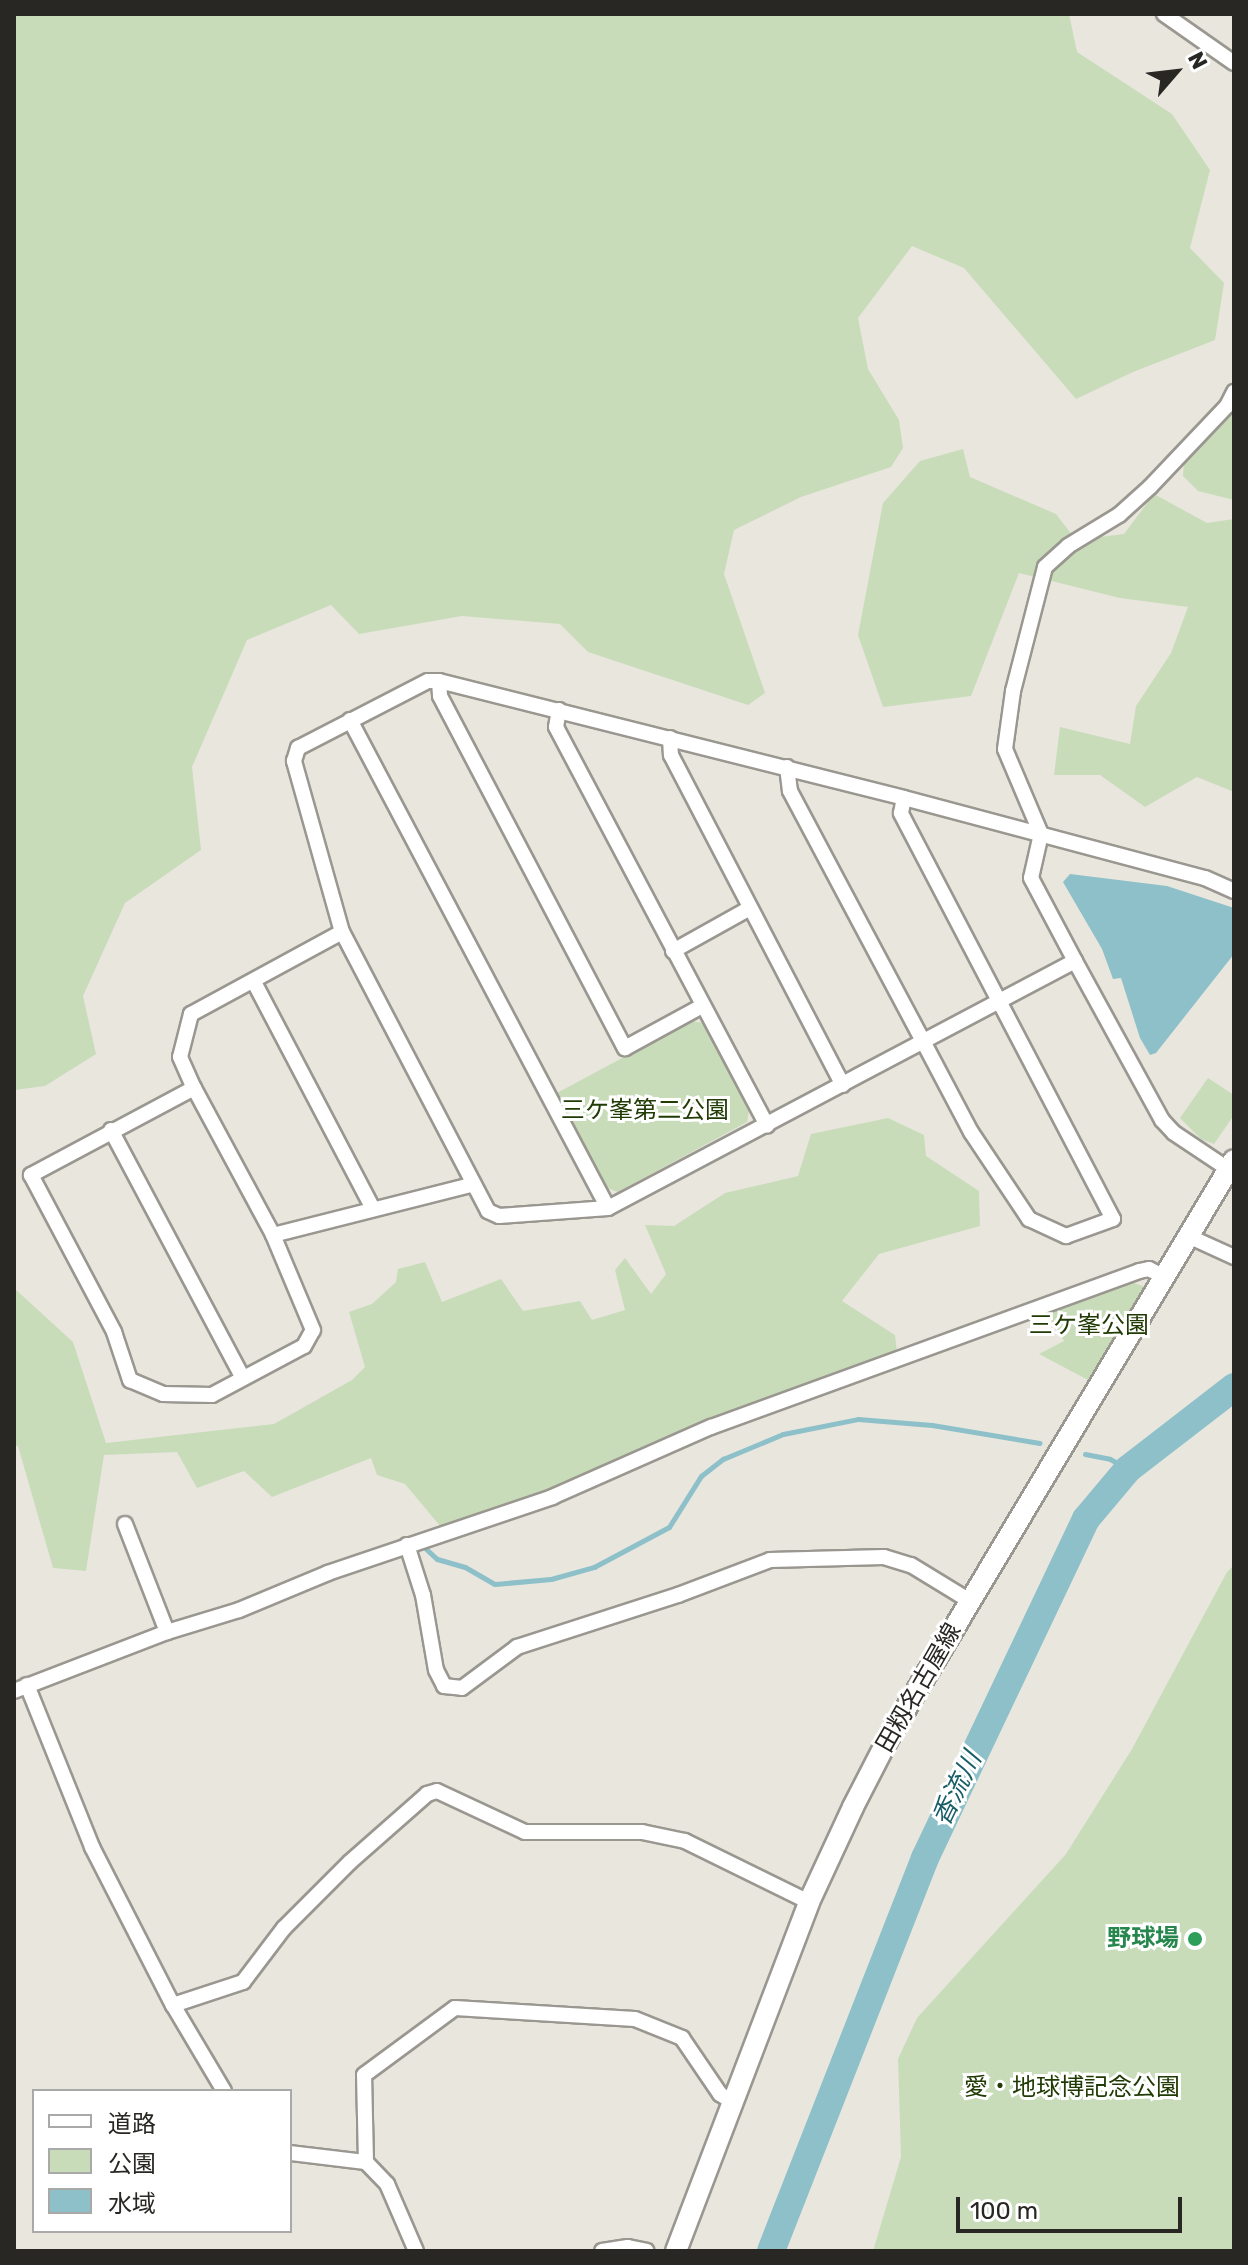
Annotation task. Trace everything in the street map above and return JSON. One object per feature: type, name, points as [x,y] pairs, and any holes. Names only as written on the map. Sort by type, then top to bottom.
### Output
[{"type":"main road","name":"田籾名古屋線","points":[[676,2251],[809,1902],[889,1737],[1231,1165]]},
{"type":"street","points":[[1164,14],[1234,63]]},
{"type":"street","points":[[1231,1165],[1174,1133],[1162,1120],[1075,961],[1031,878],[1041,834],[1005,749],[1013,691],[1045,567],[1068,546],[1119,515],[1150,487],[1227,406],[1234,392]]},
{"type":"street","points":[[1075,961],[608,1208],[499,1216],[488,1211],[342,932],[294,761],[298,748],[428,681],[439,681],[1041,834],[1205,878],[1234,891]]},
{"type":"street","points":[[439,681],[440,696],[625,1048],[702,1006]]},
{"type":"street","points":[[559,710],[556,727],[767,1126]]},
{"type":"street","points":[[350,720],[608,1208]]},
{"type":"street","points":[[670,738],[671,755],[843,1085]]},
{"type":"street","points":[[787,767],[790,791],[971,1132],[1029,1219],[1066,1236],[1113,1219],[901,813],[904,798]]},
{"type":"street","points":[[673,951],[750,908]]},
{"type":"street","points":[[194,1088],[31,1175],[114,1332],[130,1380],[163,1394],[212,1395],[304,1346],[313,1330],[273,1235],[180,1057],[191,1014],[342,932]]},
{"type":"street","points":[[254,982],[373,1209]]},
{"type":"street","points":[[111,1130],[243,1378]]},
{"type":"street","points":[[273,1235],[474,1184]]},
{"type":"street","points":[[1188,1236],[1234,1257]]},
{"type":"street","points":[[223,2089],[173,2005],[92,1847],[20,1688],[167,1632],[239,1610],[407,1545],[552,1497],[711,1427],[1139,1271],[1149,1269],[1164,1277]]},
{"type":"street","points":[[125,1524],[167,1632]]},
{"type":"street","points":[[407,1545],[423,1595],[436,1670],[444,1686],[462,1688],[517,1647],[678,1595],[770,1560],[884,1557],[911,1565],[970,1601]]},
{"type":"street","points":[[173,2005],[243,1982],[284,1928],[350,1862],[427,1794],[437,1791],[525,1832],[642,1832],[685,1841],[809,1902]]},
{"type":"street","points":[[366,2162],[364,2075],[455,2008],[635,2019],[682,2038],[720,2094],[734,2103]]},
{"type":"street","points":[[292,2153],[366,2162],[387,2184],[416,2251]]},
{"type":"street","points":[[602,2251],[628,2247],[647,2251]]},
{"type":"green space","points":[[14,14],[1069,14],[1077,52],[1172,114],[1210,170],[1190,248],[1224,283],[1215,340],[1133,372],[1076,399],[964,268],[912,246],[858,318],[868,369],[899,420],[903,448],[891,467],[801,497],[734,530],[724,574],[765,693],[748,705],[588,652],[560,624],[462,616],[359,634],[331,605],[247,640],[192,767],[201,850],[125,903],[83,996],[96,1054],[45,1086],[14,1090]]},
{"type":"green space","points":[[1234,413],[1234,500],[1198,491],[1183,476],[1184,460]]},
{"type":"green space","points":[[963,449],[970,477],[1056,514],[1076,540],[1124,534],[1154,494],[1207,523],[1234,519],[1234,792],[1197,777],[1145,807],[1100,775],[1054,775],[1060,727],[1130,744],[1136,706],[1171,653],[1188,607],[1120,598],[1019,573],[971,696],[883,707],[858,635],[883,503],[920,461]]},
{"type":"green space","name":"三ケ峯第二公園","points":[[691,1021],[703,1023],[749,1111],[747,1122],[618,1192],[607,1188],[557,1093]]},
{"type":"green space","points":[[1208,1078],[1234,1095],[1234,1115],[1214,1144],[1201,1139],[1180,1118]]},
{"type":"green space","points":[[888,1118],[924,1135],[926,1156],[979,1191],[980,1226],[879,1254],[842,1301],[895,1335],[897,1353],[551,1490],[441,1527],[405,1484],[377,1475],[371,1458],[272,1497],[244,1471],[197,1488],[177,1452],[104,1455],[86,1571],[53,1568],[18,1446],[14,1446],[14,1288],[73,1342],[106,1443],[274,1424],[352,1380],[365,1367],[349,1312],[372,1304],[396,1282],[398,1269],[425,1262],[442,1302],[501,1279],[523,1311],[580,1301],[592,1320],[625,1310],[615,1270],[625,1258],[651,1294],[666,1274],[645,1225],[674,1226],[725,1193],[798,1176],[811,1134]]},
{"type":"green space","name":"三ケ峯公園","points":[[1131,1282],[1146,1287],[1090,1381],[1039,1354],[1064,1341],[1047,1312]]},
{"type":"green space","name":"愛・地球博記念公園","points":[[1234,1565],[1234,2251],[873,2251],[901,2157],[898,2059],[917,2018],[1066,1854],[1132,1749],[1227,1572]]},
{"type":"water","points":[[1070,874],[1167,886],[1234,908],[1234,954],[1156,1053],[1150,1055],[1140,1038],[1121,978],[1113,979],[1102,949],[1063,882]]},
{"type":"waterway","name":"香流川","points":[[771,2251],[925,1858],[1086,1519],[1128,1469],[1234,1387]]},
{"type":"waterway","points":[[425,1548],[437,1559],[465,1567],[495,1584],[551,1579],[594,1567],[669,1527],[701,1476],[723,1459],[783,1434],[858,1419],[932,1425],[1039,1443]]},
{"type":"waterway","points":[[1085,1454],[1110,1459],[1128,1469]]},
{"type":"place","name":"野球場","points":[[1195,1939]]}]
